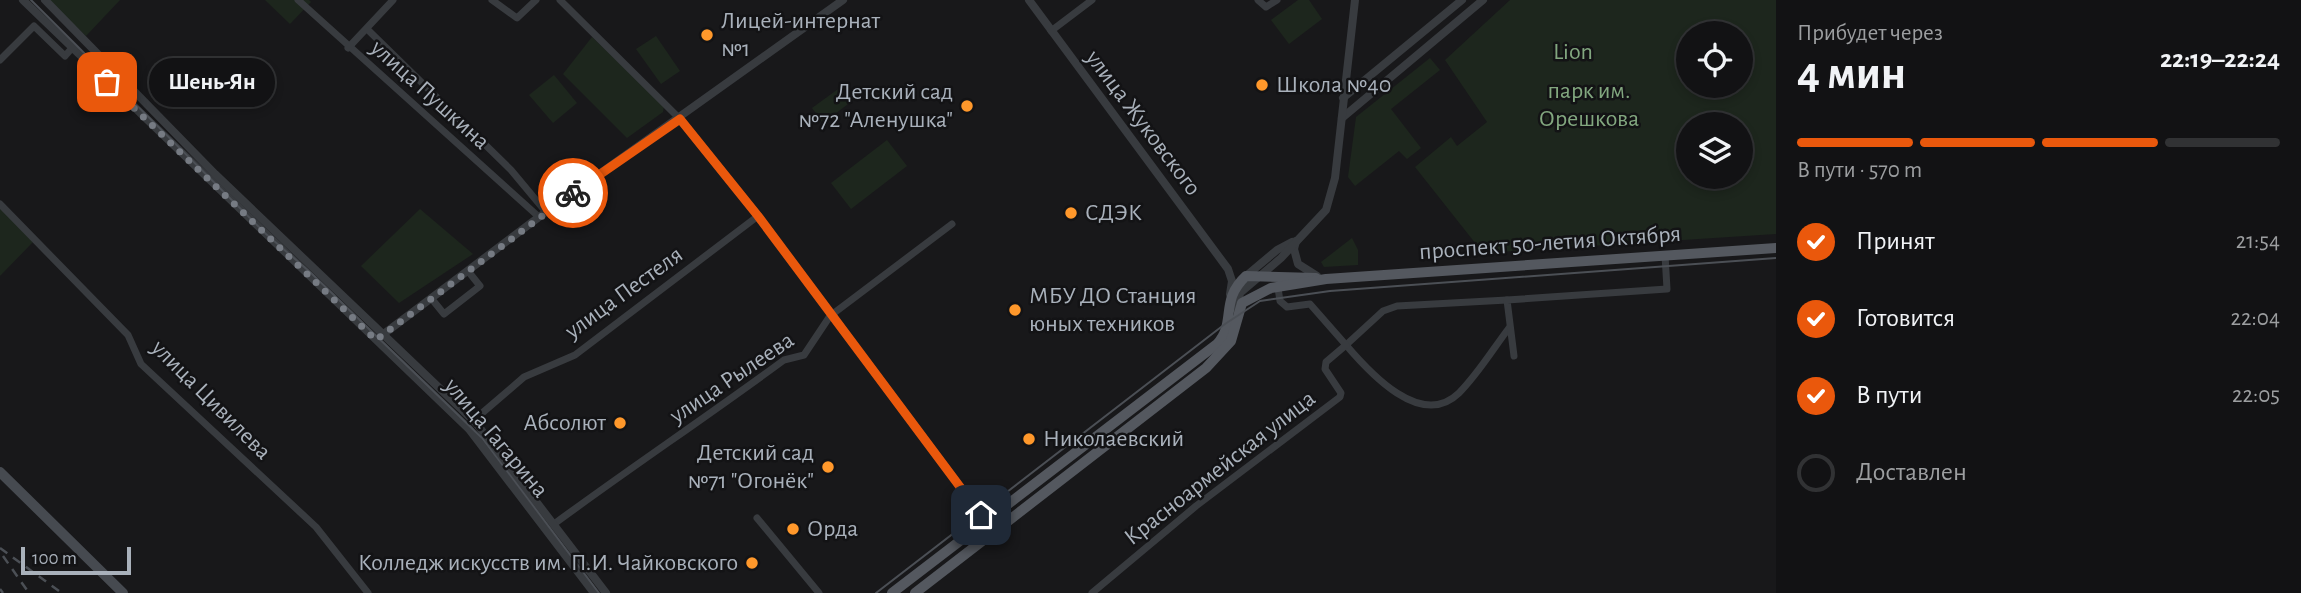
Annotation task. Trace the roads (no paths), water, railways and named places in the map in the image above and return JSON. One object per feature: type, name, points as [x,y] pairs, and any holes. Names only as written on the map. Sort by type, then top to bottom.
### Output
[{"type":"main road","name":"проспект 50-летия Октября","points":[[1245,276],[1326,279],[1776,248]]},
{"type":"main road","points":[[892,593],[1217,344],[1226,327],[1230,296],[1234,287],[1245,276]]},
{"type":"main road","name":"проспект 50-летия Октября","points":[[915,593],[1206,369],[1231,341],[1237,315],[1246,299],[1259,292],[1326,279]]},
{"type":"main road","points":[[0,472],[123,593]]},
{"type":"street","name":"улица Гагарина","points":[[23,0],[379,337],[474,420],[606,593]]},
{"type":"street","name":"улица Гагарина","points":[[45,0],[484,445],[594,593]]},
{"type":"street","name":"улица Пушкина","points":[[298,0],[348,48],[542,215]]},
{"type":"street","points":[[348,48],[393,0]]},
{"type":"street","points":[[492,0],[517,18],[536,0]]},
{"type":"street","points":[[560,0],[680,119],[758,216],[993,531]]},
{"type":"street","points":[[379,337],[542,215],[844,0]]},
{"type":"street","name":"улица Жуковского","points":[[1028,0],[1228,268]]},
{"type":"street","points":[[1051,31],[1092,0]]},
{"type":"street","points":[[1258,0],[1266,7],[1277,0]]},
{"type":"street","points":[[1237,315],[1240,293],[1326,210],[1335,178],[1355,0]]},
{"type":"street","points":[[1343,98],[1462,0]]},
{"type":"street","points":[[1342,118],[1483,0]]},
{"type":"street","points":[[1439,19],[1447,30]]},
{"type":"street","points":[[0,60],[34,26],[65,56],[72,48]]},
{"type":"street","name":"улица Пушкина","points":[[366,29],[510,170],[542,215]]},
{"type":"street","points":[[1384,65],[1392,75]]},
{"type":"street","name":"улица Цивилева","points":[[0,204],[128,335],[141,364],[316,527],[364,592]]},
{"type":"street","name":"улица Пестеля","points":[[474,420],[508,390],[540,368],[575,355],[758,216]]},
{"type":"street","name":"улица Рылеева","points":[[554,524],[629,468],[681,437],[784,360],[804,355],[830,316],[952,224]]},
{"type":"street","points":[[1228,268],[1245,276],[1277,250],[1297,239]]},
{"type":"street","points":[[1297,239],[1294,249],[1298,264],[1307,272],[1326,279]]},
{"type":"street","points":[[1346,345],[1383,312],[1397,306],[1667,289],[1665,256]]},
{"type":"street","points":[[1228,268],[1232,281],[1230,296]]},
{"type":"street","points":[[431,298],[444,314],[480,286],[468,271]]},
{"type":"street","points":[[1278,288],[1280,301],[1287,307],[1310,304],[1372,375],[1392,392],[1419,402],[1440,402],[1458,393],[1509,328]]},
{"type":"street","points":[[1507,300],[1514,356]]},
{"type":"street","name":"Красноармейская улица","points":[[1091,593],[1196,506],[1335,403],[1341,393],[1325,369],[1326,362],[1346,345]]},
{"type":"street","points":[[757,518],[819,593]]},
{"type":"tram line","points":[[31,0],[266,234],[310,272],[482,438],[599,593]]},
{"type":"tram line","points":[[876,593],[1225,324],[1260,301],[1330,291],[1776,258]]},
{"type":"railway","points":[[0,548],[59,591]]},
{"type":"railway","points":[[3,556],[29,593]]},
{"type":"railway","points":[[0,589],[3,593]]},
{"type":"place","name":"Лицей-интернат №1","points":[[707,35]]},
{"type":"place","name":"Шень-Ян","points":[[107,82]]},
{"type":"place","name":"Школа №40","points":[[1262,85]]},
{"type":"place","name":"Детский сад №72 \"Аленушка\"","points":[[967,106]]},
{"type":"place","name":"СДЭК","points":[[1071,213]]},
{"type":"place","name":"МБУ ДО Станция юных техников","points":[[1015,310]]},
{"type":"place","name":"Абсолют","points":[[620,423]]},
{"type":"place","name":"Николаевский","points":[[1029,439]]},
{"type":"place","name":"Детский сад №71 \"Огонёк\"","points":[[828,467]]},
{"type":"place","name":"Орда","points":[[793,529]]},
{"type":"place","name":"Колледж искусств им. П.И. Чайковского","points":[[752,563]]},
{"type":"park label","name":"Lion","points":[[1573,52]]},
{"type":"park label","name":"парк им. Орешкова","points":[[1589,105]]}]
